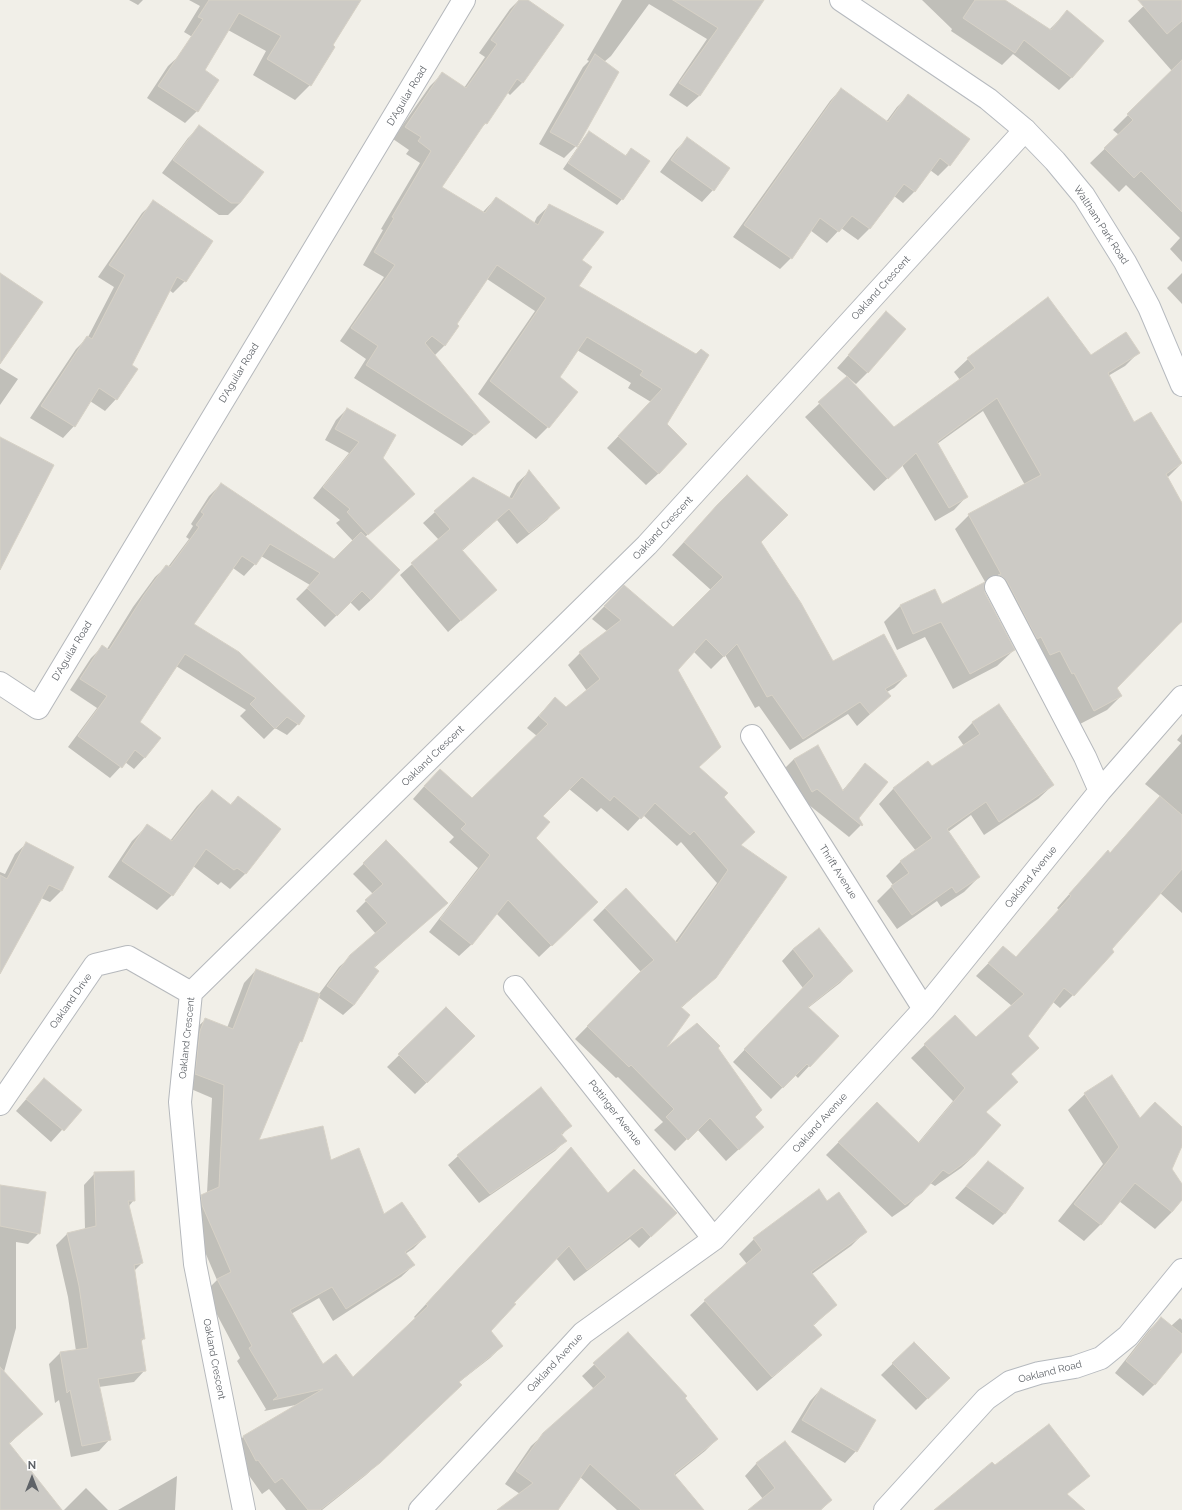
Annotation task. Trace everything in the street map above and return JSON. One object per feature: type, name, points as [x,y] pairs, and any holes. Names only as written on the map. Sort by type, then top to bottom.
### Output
[{"type":"street","name":"D'Aguilar Road","points":[[0,683],[38,708],[464,0]]},
{"type":"street","name":"Waltham Park Road","points":[[841,0],[988,99],[1024,130],[1055,161],[1084,196],[1110,237],[1149,306],[1182,385]]},
{"type":"street","name":"Oakland Crescent","points":[[244,1510],[195,1264],[180,1102],[191,993],[647,546],[1024,130]]},
{"type":"street","points":[[996,587],[1085,757],[1100,791]]},
{"type":"street","name":"Oakland Avenue","points":[[420,1510],[583,1333],[714,1239],[924,1009],[1100,791],[1182,696]]},
{"type":"street","name":"Thrift Avenue","points":[[752,736],[924,1009]]},
{"type":"street","name":"Oakland Drive","points":[[0,1104],[95,965],[128,957],[191,993]]},
{"type":"street","name":"Pottinger Avenue","points":[[515,987],[714,1239]]},
{"type":"street","name":"Oakland Road","points":[[885,1510],[986,1399],[1010,1382],[1040,1373],[1075,1367],[1101,1358],[1128,1336],[1182,1270]]},
{"type":"building","points":[[209,0],[361,0],[333,45],[335,47],[311,86],[267,59],[281,36],[239,13],[205,70],[219,80],[198,112],[158,86],[203,19],[198,17]]},
{"type":"building","points":[[519,0],[528,0],[564,25],[523,83],[517,79],[442,187],[485,213],[496,197],[538,225],[549,204],[604,232],[582,260],[592,267],[579,286],[696,354],[701,349],[709,355],[667,424],[687,444],[659,474],[618,436],[662,389],[640,375],[643,371],[587,337],[560,377],[578,392],[549,428],[490,381],[546,298],[497,265],[457,324],[459,326],[445,346],[432,336],[425,343],[490,422],[475,435],[366,365],[378,346],[351,328],[395,265],[374,252],[394,218],[392,217],[431,151],[418,141],[421,137],[405,127],[442,72],[466,88],[497,44],[491,40]]},
{"type":"building","points":[[673,0],[764,0],[700,96],[679,83],[718,28]]},
{"type":"building","points":[[975,0],[1005,0],[1051,30],[1067,10],[1104,41],[1072,78],[1024,40],[1015,53],[963,18]]},
{"type":"building","points":[[1138,0],[1182,0],[1182,21],[1167,34]]},
{"type":"building","points":[[595,54],[619,72],[577,147],[550,132]]},
{"type":"building","points":[[1182,60],[1182,212],[1141,171],[1134,178],[1104,148],[1133,120],[1127,114]]},
{"type":"building","points":[[841,88],[888,122],[908,94],[970,139],[950,166],[940,158],[915,192],[904,184],[870,229],[852,216],[839,232],[820,218],[792,259],[744,225]]},
{"type":"building","points":[[199,125],[264,172],[240,203],[231,203],[173,160]]},
{"type":"building","points":[[589,131],[626,156],[631,148],[650,161],[623,200],[568,163]]},
{"type":"building","points":[[687,137],[730,168],[714,191],[671,160]]},
{"type":"building","points":[[153,200],[213,241],[186,282],[177,277],[132,365],[138,369],[117,400],[99,388],[75,427],[41,406],[87,336],[92,339],[125,275],[109,265]]},
{"type":"building","points":[[0,273],[43,302],[0,364]]},
{"type":"building","points":[[1048,297],[1091,355],[1126,332],[1140,353],[1108,373],[1134,422],[1151,412],[1182,463],[1166,474],[1182,503],[1182,621],[1117,688],[1122,696],[1094,711],[1074,673],[1072,674],[1060,651],[1050,655],[1041,637],[1037,639],[1007,581],[998,575],[1001,574],[968,514],[1041,475],[997,398],[937,442],[968,497],[949,508],[916,453],[888,479],[818,402],[847,376],[894,427],[975,368],[967,358]]},
{"type":"building","points":[[886,311],[906,329],[868,373],[848,355]]},
{"type":"building","points":[[347,408],[396,435],[383,458],[415,494],[368,535],[347,512],[350,509],[323,487],[359,442],[335,429]]},
{"type":"building","points":[[0,437],[54,465],[0,570]]},
{"type":"building","points":[[529,470],[560,508],[529,533],[509,509],[462,550],[497,590],[461,621],[411,563],[450,529],[434,511],[473,477],[512,499]]},
{"type":"building","points":[[747,475],[788,515],[761,542],[801,603],[833,661],[884,634],[907,676],[885,689],[891,696],[870,714],[860,702],[803,739],[772,695],[767,697],[737,644],[724,657],[706,639],[678,670],[721,747],[699,767],[728,793],[724,797],[755,832],[741,845],[787,877],[716,978],[681,1007],[690,1015],[667,1047],[697,1023],[720,1046],[718,1048],[762,1110],[755,1117],[764,1127],[739,1150],[710,1118],[688,1140],[666,1117],[674,1109],[631,1065],[629,1067],[587,1026],[639,973],[654,960],[605,908],[626,888],[677,943],[728,870],[694,831],[690,835],[655,803],[641,819],[614,796],[610,801],[582,777],[543,816],[550,822],[536,838],[598,902],[552,946],[508,900],[472,945],[440,919],[490,855],[461,829],[466,824],[424,786],[440,769],[472,798],[548,724],[539,716],[555,697],[566,707],[600,679],[579,652],[621,620],[604,606],[624,585],[673,627],[723,577],[684,542],[717,505]]},
{"type":"building","points":[[221,483],[334,559],[361,532],[400,570],[371,600],[362,591],[337,616],[307,588],[320,573],[270,544],[256,565],[242,556],[194,624],[239,652],[305,716],[299,725],[287,717],[275,729],[250,704],[256,698],[185,654],[140,722],[161,738],[145,758],[135,750],[122,768],[78,736],[107,696],[80,679],[102,645],[109,650],[144,595],[166,565],[170,567],[199,527],[196,525],[204,514],[201,512]]},
{"type":"building","points":[[985,582],[985,593],[1015,650],[970,674],[941,622],[913,634],[900,605],[935,589],[942,604]]},
{"type":"building","points":[[999,704],[1054,785],[999,822],[986,802],[947,829],[980,877],[956,893],[952,887],[912,915],[891,886],[909,873],[900,861],[932,838],[893,788],[928,761],[932,766],[980,734],[972,722]]},
{"type":"building","points":[[818,745],[843,791],[865,763],[888,782],[859,818],[863,825],[862,826],[817,789],[812,792],[794,759]]},
{"type":"building","points":[[212,790],[231,805],[238,796],[281,829],[246,874],[237,868],[234,870],[206,849],[173,896],[122,861],[147,824],[172,841]]},
{"type":"building","points":[[1160,796],[1182,815],[1182,869],[1112,949],[1114,952],[1074,996],[1064,988],[1028,1036],[1039,1048],[1011,1074],[1018,1082],[986,1112],[1001,1125],[975,1155],[949,1174],[943,1170],[922,1193],[905,1205],[838,1142],[877,1102],[919,1143],[965,1088],[924,1044],[955,1015],[976,1037],[1024,994],[988,963],[1003,946],[1016,957],[1071,896],[1069,894],[1108,850],[1110,853]]},
{"type":"building","points":[[386,840],[448,903],[374,967],[379,971],[354,1005],[327,986],[350,955],[387,923],[365,900],[383,884],[363,863]]},
{"type":"building","points":[[26,842],[74,867],[62,891],[49,885],[0,974],[0,875],[7,879]]},
{"type":"building","points":[[819,928],[853,971],[808,1007],[839,1036],[810,1067],[807,1064],[783,1088],[744,1049],[814,976],[793,949]]},
{"type":"building","points":[[256,969],[320,994],[302,1042],[300,1041],[259,1140],[323,1126],[331,1160],[359,1148],[384,1214],[402,1202],[426,1237],[405,1252],[415,1265],[346,1309],[332,1287],[290,1310],[323,1364],[336,1354],[353,1377],[428,1306],[426,1304],[571,1147],[608,1193],[634,1169],[677,1213],[651,1237],[642,1227],[587,1270],[569,1246],[514,1303],[516,1304],[491,1331],[503,1346],[459,1382],[462,1385],[380,1463],[320,1510],[308,1510],[282,1478],[275,1483],[258,1460],[256,1461],[243,1436],[323,1389],[273,1400],[278,1396],[249,1348],[252,1346],[217,1279],[231,1272],[202,1205],[201,1195],[219,1187],[224,1085],[195,1074],[200,1031],[205,1018],[233,1029]]},
{"type":"building","points":[[446,1007],[475,1036],[427,1083],[398,1054]]},
{"type":"building","points":[[1112,1075],[1140,1118],[1155,1102],[1182,1127],[1182,1146],[1172,1169],[1182,1184],[1182,1200],[1172,1212],[1135,1183],[1101,1225],[1074,1204],[1119,1147],[1084,1093]]},
{"type":"building","points":[[44,1078],[82,1110],[64,1131],[26,1099]]},
{"type":"building","points":[[541,1087],[572,1126],[561,1134],[567,1141],[490,1194],[457,1155]]},
{"type":"building","points":[[988,1161],[1024,1188],[1005,1214],[966,1186]]},
{"type":"building","points":[[134,1171],[135,1201],[128,1201],[143,1263],[134,1265],[145,1339],[141,1339],[146,1371],[98,1379],[111,1440],[82,1446],[70,1390],[67,1393],[60,1352],[88,1348],[79,1286],[67,1233],[96,1226],[94,1172]]},
{"type":"building","points":[[0,1185],[46,1192],[40,1234],[0,1226]]},
{"type":"building","points":[[819,1189],[827,1201],[839,1192],[867,1232],[811,1272],[837,1305],[813,1325],[822,1335],[772,1377],[704,1300],[762,1250],[753,1238]]},
{"type":"building","points":[[1161,1317],[1182,1334],[1182,1352],[1155,1385],[1126,1361]]},
{"type":"building","points":[[628,1332],[687,1396],[685,1398],[718,1439],[674,1474],[704,1510],[641,1510],[590,1464],[558,1510],[497,1510],[533,1483],[516,1471],[543,1433],[606,1377],[593,1363]]},
{"type":"building","points":[[914,1342],[950,1378],[928,1399],[892,1363]]},
{"type":"building","points":[[0,1367],[43,1414],[9,1443],[62,1510],[0,1510]]},
{"type":"building","points":[[821,1388],[876,1420],[857,1452],[802,1420]]},
{"type":"building","points":[[1049,1424],[1090,1476],[1067,1494],[1085,1510],[934,1510],[992,1462],[995,1465]]},
{"type":"building","points":[[785,1441],[832,1500],[820,1510],[748,1510],[775,1488],[756,1463]]}]
